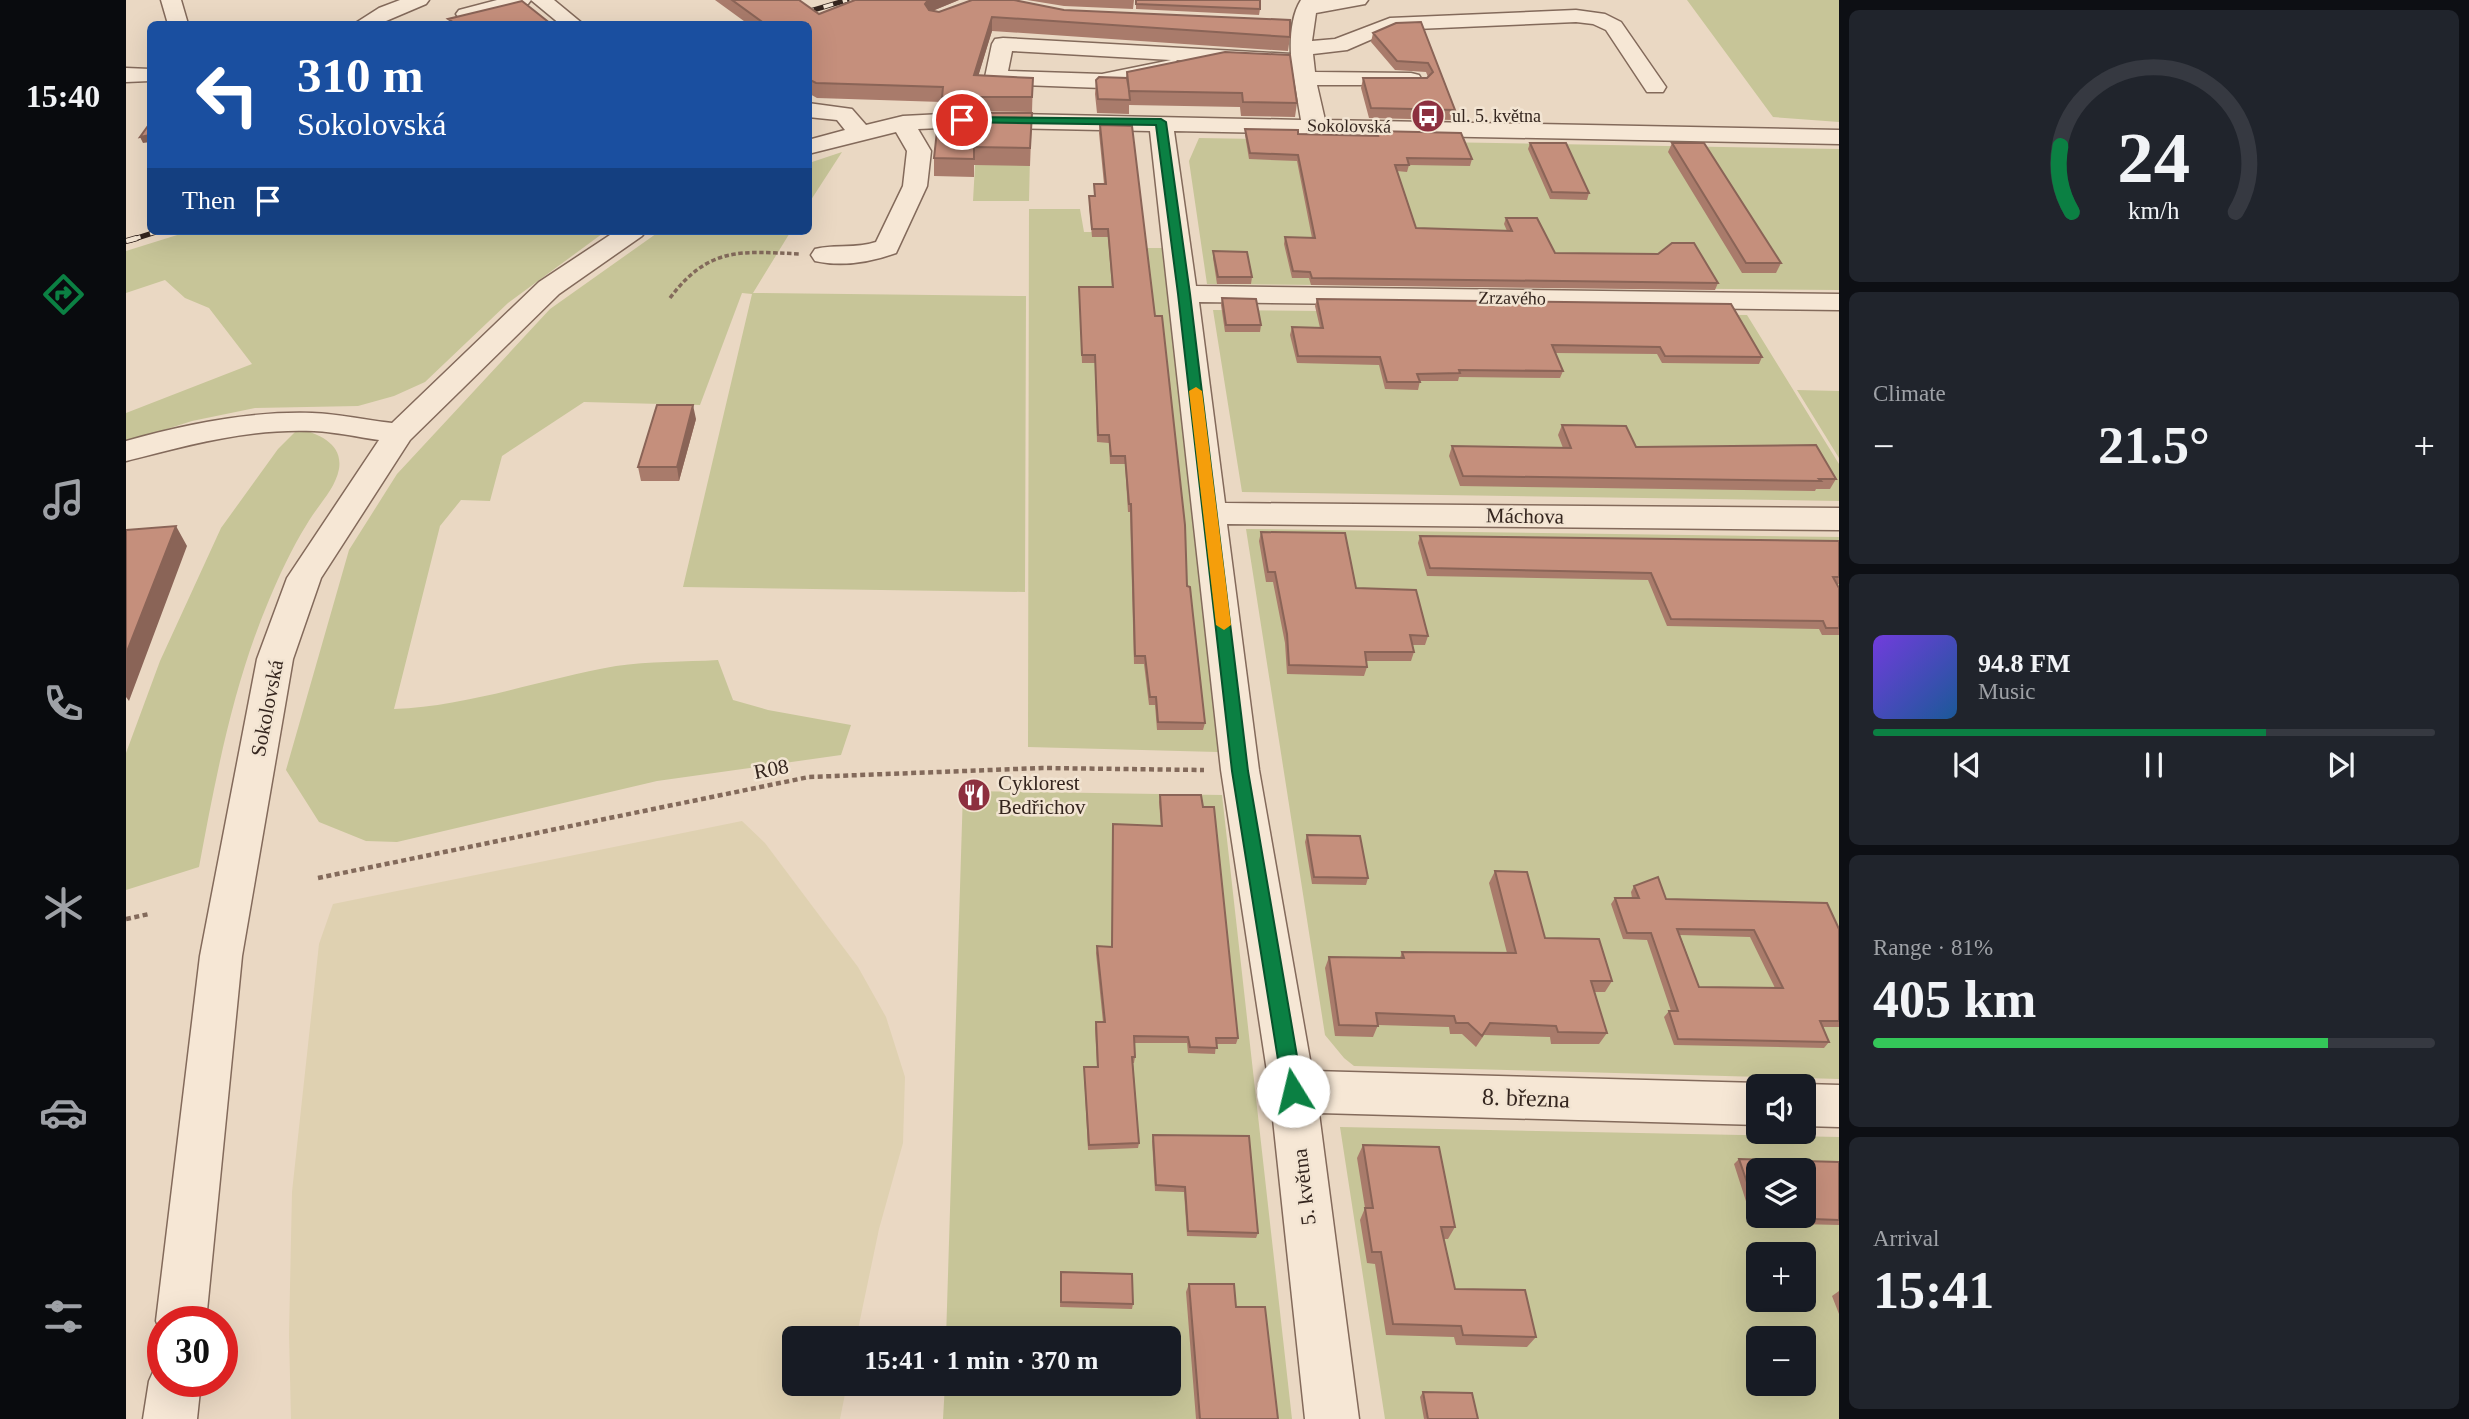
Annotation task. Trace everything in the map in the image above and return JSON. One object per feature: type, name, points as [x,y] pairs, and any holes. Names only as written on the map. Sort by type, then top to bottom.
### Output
[{"type":"street","points":[[171,0],[177,21]]},
{"type":"street","points":[[370,21],[419,0]]},
{"type":"street","points":[[446,0],[471,19],[521,0]]},
{"type":"street","points":[[541,0],[569,21]]},
{"type":"street","points":[[1314,125],[1304,63],[1301,15],[1358,0]]},
{"type":"street","points":[[1304,63],[1390,24],[1576,16],[1598,18],[1614,26],[1655,87]]},
{"type":"street","points":[[1221,57],[1102,81],[996,77],[1003,44],[1221,57],[1304,63],[1417,80]]},
{"type":"street","points":[[126,75],[147,75]]},
{"type":"street","points":[[812,110],[844,114],[859,132]]},
{"type":"street","name":"Sokolovská","points":[[812,146],[903,123],[962,120],[1839,137]]},
{"type":"street","name":"5. května","points":[[1161,122],[1240,771],[1293,1091],[1332,1419]]},
{"type":"street","points":[[824,255],[867,254],[887,247],[915,186],[919,151],[903,123]]},
{"type":"street","name":"Sokolovská","points":[[183,1306],[221,956],[275,659],[304,578],[399,433],[549,288],[628,235]]},
{"type":"street","name":"Zrzavého","points":[[1184,294],[1839,302]]},
{"type":"street","points":[[126,451],[215,428],[266,422],[315,422],[399,433]]},
{"type":"street","name":"Máchova","points":[[1210,513],[1839,520]]},
{"type":"street","name":"8. března","points":[[1293,1091],[1746,1104]]},
{"type":"street","points":[[1816,1105],[1839,1106]]},
{"type":"street","points":[[170,1419],[173,1397]]},
{"type":"path","points":[[670,298],[681,281],[697,265],[726,254],[824,255]]},
{"type":"path","name":"R08","points":[[318,878],[809,777],[1042,768],[1240,771]]},
{"type":"path","points":[[126,919],[149,914]]},
{"type":"shaded area","points":[[1687,0],[1839,0],[1839,122],[1773,117]]},
{"type":"shaded area","points":[[977,130],[1030,156],[1029,201],[973,201]]},
{"type":"shaded area","points":[[1199,138],[1839,149],[1839,290],[1207,284],[1189,161]]},
{"type":"shaded area","points":[[842,152],[812,198],[812,162]]},
{"type":"shaded area","points":[[1029,209],[1080,209],[1084,232],[1142,232],[1145,248],[1162,248],[1218,752],[1028,747]]},
{"type":"shaded area","points":[[177,235],[601,235],[508,303],[425,382],[394,396],[358,406],[255,408],[192,421],[126,442],[126,413],[252,364],[209,308],[185,298],[165,280],[126,293],[126,251]]},
{"type":"shaded area","points":[[654,235],[789,235],[753,293],[1026,296],[1025,592],[683,587],[752,294],[742,293],[700,405],[584,402],[502,456],[490,501],[461,500],[440,526],[394,709],[478,698],[616,666],[718,660],[733,700],[768,710],[851,725],[841,755],[657,781],[397,842],[366,841],[319,822],[286,770],[349,550],[397,474],[550,309]]},
{"type":"shaded area","points":[[1213,310],[1747,315],[1839,464],[1839,501],[1242,492]]},
{"type":"shaded area","points":[[1797,390],[1839,391],[1839,458]]},
{"type":"shaded area","points":[[299,428],[322,437],[333,446],[339,460],[339,469],[330,491],[291,552],[256,632],[227,731],[199,867],[126,890],[126,753],[160,661],[221,528],[278,449]]},
{"type":"shaded area","points":[[1246,529],[1839,537],[1839,1079],[1816,1078],[1816,1074],[1746,1074],[1746,1077],[1354,1066],[1325,1035]]},
{"type":"shaded area","points":[[963,791],[1222,795],[1292,1419],[943,1419],[944,1396],[1181,1396],[1181,1326],[946,1326]]},
{"type":"shaded area","points":[[742,821],[765,843],[858,967],[886,1017],[905,1077],[903,1143],[879,1229],[859,1326],[782,1326],[782,1396],[845,1396],[840,1419],[291,1419],[289,1335],[292,1192],[319,944],[333,904]]},
{"type":"shaded area","points":[[1340,1127],[1746,1135],[1746,1144],[1816,1144],[1816,1137],[1839,1137],[1839,1419],[1385,1419]]},
{"type":"building","points":[[732,0],[799,0],[819,14],[855,0],[928,0],[925,4],[929,10],[939,12],[972,0],[1014,0],[1064,10],[1290,20],[1290,37],[992,17],[974,75],[1033,78],[1032,97],[942,97],[943,87],[816,83],[812,81],[812,21],[761,21]]},
{"type":"building","points":[[1136,0],[1260,0],[1260,9],[1136,4]]},
{"type":"building","points":[[522,1],[547,21],[451,21],[448,19]]},
{"type":"building","points":[[1421,22],[1455,110],[1371,108],[1363,78],[1427,78],[1433,72],[1428,63],[1397,61],[1373,33],[1396,23]]},
{"type":"building","points":[[1225,52],[1290,55],[1297,103],[1243,102],[1242,93],[1129,91],[1130,100],[1098,99],[1096,80],[1099,77],[1127,78],[1129,90],[1127,72]]},
{"type":"building","points":[[939,113],[1032,113],[1030,148],[974,147],[974,159],[934,158]]},
{"type":"building","points":[[1100,125],[1132,126],[1155,316],[1162,316],[1185,525],[1187,586],[1190,587],[1205,723],[1158,722],[1156,697],[1150,697],[1145,656],[1135,656],[1131,504],[1125,456],[1111,456],[1109,435],[1098,435],[1095,355],[1082,355],[1079,287],[1113,287],[1108,229],[1092,229],[1089,196],[1095,196],[1094,184],[1106,184]]},
{"type":"building","points":[[1245,129],[1298,130],[1298,134],[1378,136],[1376,131],[1461,133],[1472,159],[1407,158],[1409,165],[1395,165],[1416,228],[1512,231],[1506,218],[1537,218],[1555,253],[1658,254],[1672,243],[1694,243],[1718,283],[1312,278],[1310,272],[1293,271],[1285,237],[1315,238],[1298,155],[1250,153]]},
{"type":"building","points":[[1530,143],[1566,143],[1589,193],[1552,192]]},
{"type":"building","points":[[1672,143],[1704,143],[1781,263],[1746,263]]},
{"type":"building","points":[[1213,251],[1247,252],[1252,277],[1218,277]]},
{"type":"building","points":[[1222,298],[1256,299],[1261,325],[1226,325]]},
{"type":"building","points":[[1317,299],[1731,304],[1762,357],[1665,356],[1660,347],[1552,345],[1563,371],[1459,370],[1460,373],[1417,374],[1420,382],[1387,382],[1380,357],[1298,356],[1292,327],[1323,328]]},
{"type":"building","points":[[657,405],[693,405],[677,467],[638,467]]},
{"type":"building","points":[[1562,425],[1626,426],[1636,447],[1816,445],[1836,479],[1819,479],[1821,481],[1463,476],[1452,446],[1571,448]]},
{"type":"building","points":[[176,526],[126,654],[126,530]]},
{"type":"building","points":[[1261,532],[1345,533],[1356,588],[1416,590],[1428,636],[1410,635],[1414,652],[1365,652],[1367,667],[1289,665],[1287,634],[1275,572],[1268,572]]},
{"type":"building","points":[[1420,536],[1839,541],[1839,577],[1833,577],[1839,588],[1839,628],[1826,628],[1823,621],[1671,619],[1651,573],[1430,568]]},
{"type":"building","points":[[1160,795],[1201,795],[1203,807],[1214,807],[1238,1038],[1216,1038],[1217,1048],[1190,1047],[1188,1037],[1134,1036],[1135,1057],[1132,1057],[1139,1143],[1089,1145],[1084,1067],[1098,1067],[1096,1022],[1105,1022],[1097,946],[1112,947],[1113,824],[1162,826]]},
{"type":"building","points":[[1307,835],[1360,836],[1368,878],[1314,877]]},
{"type":"building","points":[[1495,871],[1527,872],[1545,938],[1599,939],[1612,981],[1591,981],[1607,1033],[1558,1032],[1556,1026],[1490,1023],[1482,1036],[1468,1023],[1456,1023],[1454,1016],[1376,1013],[1378,1026],[1339,1025],[1329,957],[1404,958],[1402,952],[1516,953]]},
{"type":"building","points":[[1658,877],[1666,899],[1827,903],[1839,929],[1839,1021],[1820,1021],[1829,1042],[1678,1039],[1669,1011],[1678,1011],[1651,933],[1627,933],[1615,898],[1639,898],[1634,886]],"holes":[[[1677,929],[1754,930],[1783,988],[1699,987]]]},
{"type":"building","points":[[1153,1135],[1249,1136],[1258,1233],[1188,1231],[1185,1187],[1156,1185]]},
{"type":"building","points":[[1363,1145],[1439,1147],[1455,1227],[1441,1227],[1455,1289],[1525,1290],[1536,1337],[1463,1335],[1461,1326],[1393,1324],[1381,1252],[1372,1252],[1365,1208],[1373,1208]]},
{"type":"building","points":[[1739,1159],[1746,1159],[1746,1179]]},
{"type":"building","points":[[1816,1161],[1839,1162],[1839,1220],[1816,1219]]},
{"type":"building","points":[[1061,1272],[1132,1274],[1133,1304],[1061,1302]]},
{"type":"building","points":[[1189,1284],[1234,1284],[1236,1307],[1265,1307],[1278,1419],[1200,1419]]},
{"type":"building","points":[[1423,1392],[1472,1393],[1478,1419],[1428,1419]]},
{"type":"railway","points":[[776,21],[847,0]]},
{"type":"railway","points":[[131,240],[147,235]]},
{"type":"railway","points":[[126,241],[137,238]]},
{"type":"slow traffic","points":[[1196,391],[1224,625]]},
{"type":"place","name":"ul. 5. května","points":[[1428,116]]},
{"type":"place","name":"Cyklorest Bedřichov","points":[[974,795]]},
{"type":"route","points":[[962,120],[1161,122],[1240,771],[1293,1091]]}]
